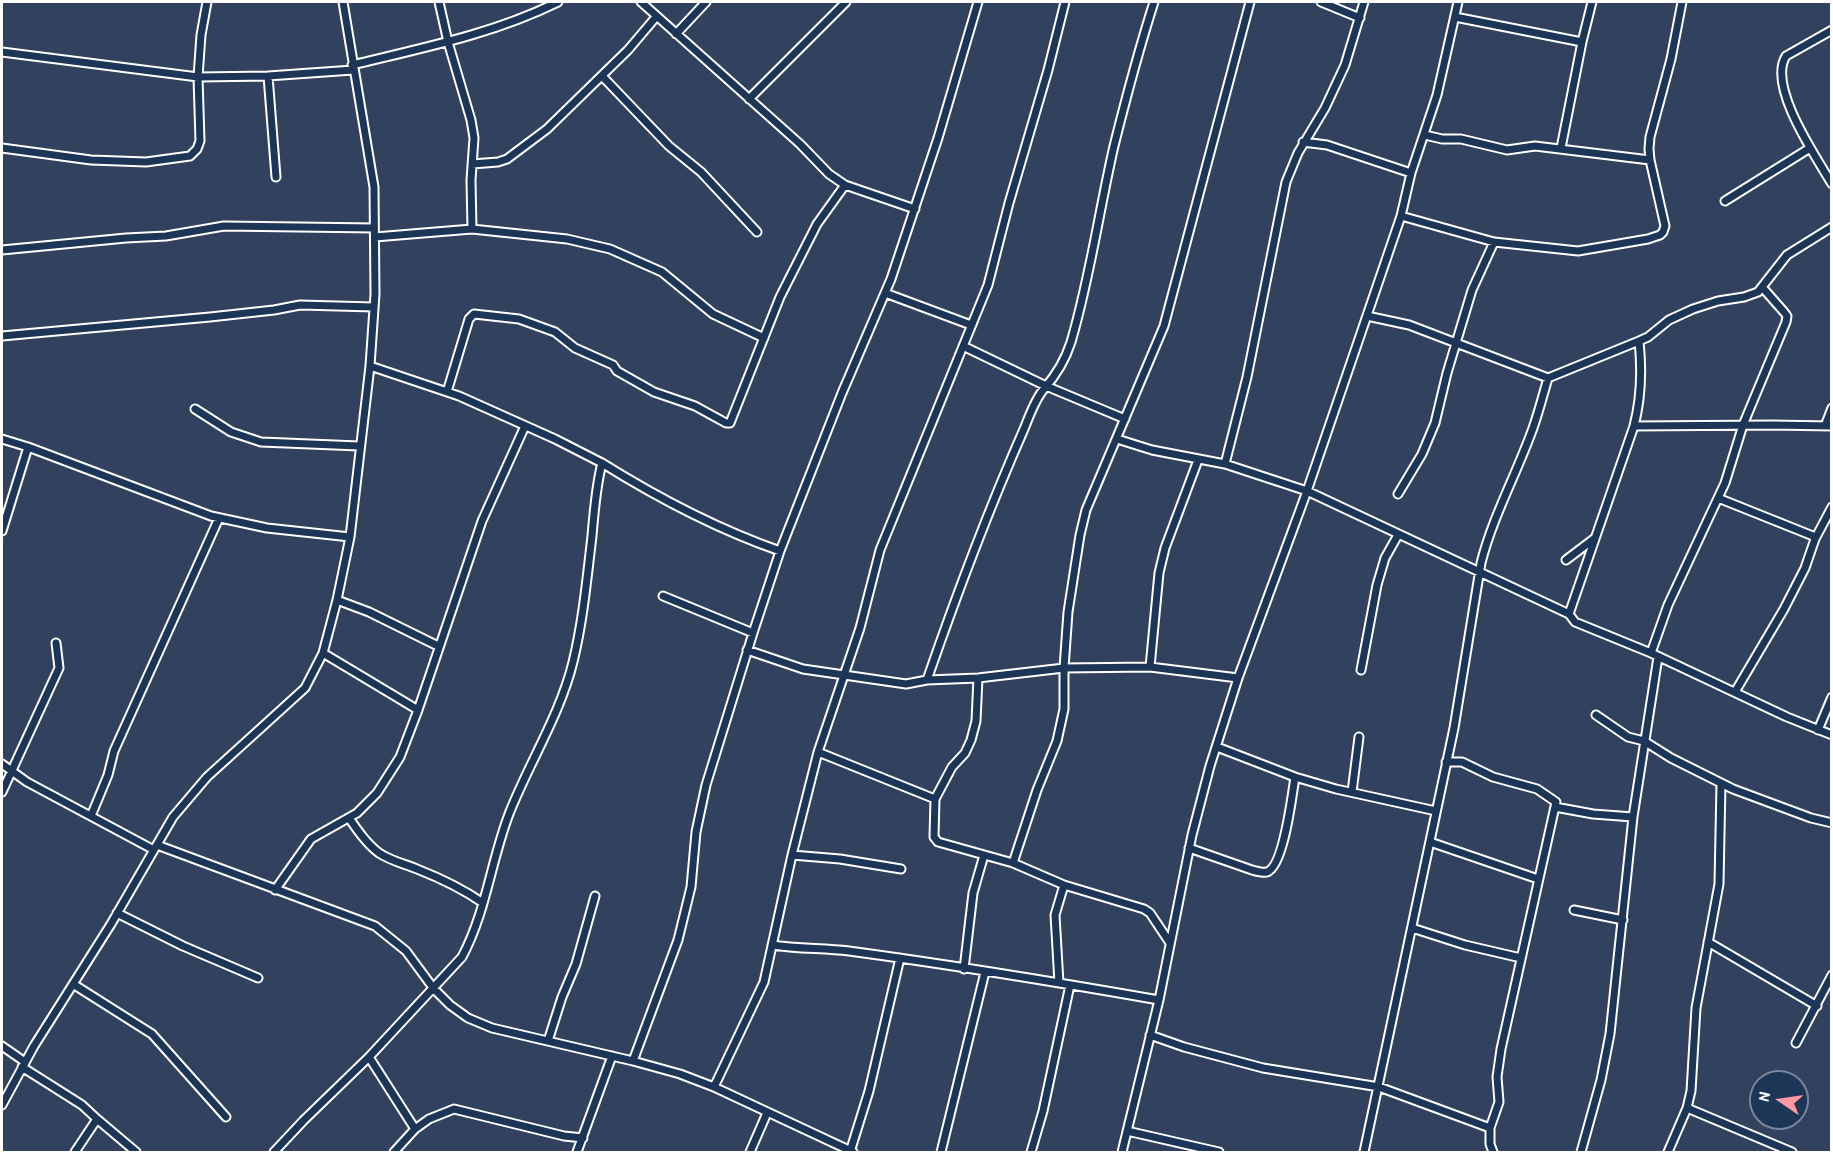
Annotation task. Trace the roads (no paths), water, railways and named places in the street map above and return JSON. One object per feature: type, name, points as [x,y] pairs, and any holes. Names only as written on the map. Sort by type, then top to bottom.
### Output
[{"type":"street","points":[[2,148],[91,160],[146,162],[190,156],[197,149],[200,141],[198,76],[201,35],[207,2]]},
{"type":"street","points":[[2,1105],[173,817],[192,794],[305,688],[323,653],[338,600],[350,537],[370,366],[374,307],[374,187],[343,2]]},
{"type":"street","points":[[438,2],[474,138],[472,228]]},
{"type":"street","points":[[2,52],[198,76],[268,76],[353,68],[525,18],[558,2]]},
{"type":"street","points":[[641,2],[800,144],[830,174],[845,184],[915,209]]},
{"type":"street","points":[[676,34],[706,2]]},
{"type":"street","points":[[749,99],[846,2]]},
{"type":"street","points":[[633,1061],[678,940],[690,887],[696,832],[706,785],[747,650],[780,551],[842,393],[885,293],[915,209],[978,2]]},
{"type":"street","points":[[714,1087],[764,982],[818,752],[860,628],[880,550],[988,285],[1065,2]]},
{"type":"street","points":[[927,680],[950,613],[1024,429],[1043,389],[1059,370],[1070,344],[1083,296],[1114,147],[1154,2]]},
{"type":"street","points":[[1013,863],[1037,790],[1057,741],[1064,709],[1068,612],[1086,510],[1103,465],[1117,439],[1164,326],[1250,2]]},
{"type":"street","points":[[1321,2],[1360,18]]},
{"type":"street","points":[[1225,464],[1247,377],[1286,182],[1303,142],[1325,108],[1346,65],[1364,2]]},
{"type":"street","points":[[1122,1152],[1159,1000],[1189,848],[1210,766],[1218,747],[1238,678],[1307,491],[1401,216],[1411,173],[1437,95],[1458,2]]},
{"type":"street","points":[[1561,148],[1592,2]]},
{"type":"street","points":[[1401,216],[1494,242],[1578,251],[1660,235],[1665,226],[1650,160],[1650,137],[1671,59],[1682,2]]},
{"type":"street","points":[[472,164],[498,162],[516,154],[547,129],[602,76],[656,17]]},
{"type":"street","points":[[1455,17],[1582,42]]},
{"type":"street","points":[[1832,30],[1786,56],[1781,67],[1790,106],[1810,148],[1832,184]]},
{"type":"street","points":[[268,76],[276,177]]},
{"type":"street","points":[[602,76],[669,146],[701,172],[757,232]]},
{"type":"street","points":[[1425,135],[1442,140],[1461,139],[1508,150],[1535,146],[1650,160]]},
{"type":"street","points":[[1303,142],[1327,145],[1411,173]]},
{"type":"street","points":[[1725,201],[1810,148]]},
{"type":"street","points":[[447,392],[469,319],[474,314],[519,319],[555,332],[575,348],[613,365],[617,371],[654,392],[694,406],[729,424],[733,421],[780,297],[817,224],[845,184]]},
{"type":"street","points":[[2,250],[103,240],[166,237],[224,226],[374,228]]},
{"type":"street","points":[[1367,316],[1409,326],[1548,378],[1648,337],[1669,320],[1693,309],[1758,292],[1787,255],[1832,227]]},
{"type":"street","points":[[375,237],[472,228],[567,239],[610,249],[662,272],[713,314],[764,338]]},
{"type":"street","points":[[1398,494],[1422,454],[1435,423],[1455,344],[1472,290],[1494,242]]},
{"type":"street","points":[[1651,653],[1671,597],[1718,498],[1743,425],[1786,322],[1787,316],[1762,287]]},
{"type":"street","points":[[885,293],[971,325]]},
{"type":"street","points":[[2,336],[221,316],[300,305],[374,307]]},
{"type":"street","points":[[1569,614],[1634,426],[1639,397],[1639,341]]},
{"type":"street","points":[[963,346],[1046,386],[1125,419]]},
{"type":"street","points":[[370,366],[447,392],[525,426],[602,463],[686,511],[749,540],[780,551]]},
{"type":"street","points":[[1364,1152],[1446,762],[1485,545],[1533,428],[1548,378]]},
{"type":"street","points":[[195,408],[231,432],[261,442],[359,446]]},
{"type":"street","points":[[1634,426],[1828,426],[1832,408]]},
{"type":"street","points":[[275,890],[311,839],[357,813],[377,793],[400,757],[482,521],[525,426]]},
{"type":"street","points":[[2,439],[219,518],[267,528],[350,537]]},
{"type":"street","points":[[1117,439],[1152,450],[1225,464],[1307,491],[1569,614],[1575,622],[1651,653],[1832,735]]},
{"type":"street","points":[[2,531],[28,447]]},
{"type":"street","points":[[1150,667],[1159,573],[1165,548],[1198,460]]},
{"type":"street","points":[[274,1152],[369,1058],[434,989],[462,957],[471,939],[508,817],[559,703],[573,664],[585,604],[595,503],[602,463]]},
{"type":"street","points":[[1718,498],[1813,536],[1815,539]]},
{"type":"street","points":[[1735,692],[1784,609],[1832,507]]},
{"type":"street","points":[[91,816],[108,776],[114,751],[219,518]]},
{"type":"street","points":[[1361,670],[1377,585],[1385,558],[1398,535]]},
{"type":"street","points":[[1566,560],[1595,538]]},
{"type":"street","points":[[663,597],[753,633]]},
{"type":"street","points":[[338,600],[369,612],[438,646]]},
{"type":"street","points":[[2,792],[59,668],[56,643]]},
{"type":"street","points":[[747,650],[803,669],[906,684],[927,680],[978,678],[1064,668],[1150,667],[1238,678]]},
{"type":"street","points":[[323,653],[418,710]]},
{"type":"street","points":[[1581,1152],[1605,1057],[1644,741],[1658,657]]},
{"type":"street","points":[[978,678],[976,721],[971,740],[965,753],[952,766],[935,799],[935,840],[1013,863],[1064,885],[1144,909],[1150,913],[1170,944]]},
{"type":"street","points":[[1818,730],[1832,697]]},
{"type":"street","points":[[1596,716],[1628,737],[1644,741],[1671,758],[1721,783],[1772,804],[1832,823]]},
{"type":"street","points":[[1352,792],[1359,737]]},
{"type":"street","points":[[1218,747],[1294,777],[1436,811]]},
{"type":"street","points":[[818,752],[935,799]]},
{"type":"street","points":[[1446,762],[1462,762],[1493,777],[1537,789],[1556,802],[1501,1049],[1497,1077],[1499,1102],[1490,1128],[1490,1144],[1493,1152]]},
{"type":"street","points":[[2,764],[27,782],[155,848],[375,926],[406,951],[434,989],[468,1018],[492,1028],[680,1074],[714,1087],[851,1152],[869,1091],[900,958]]},
{"type":"street","points":[[1189,848],[1252,870],[1263,872],[1269,870],[1273,866],[1286,835],[1294,777]]},
{"type":"street","points":[[1668,1152],[1687,1108],[1693,1082],[1696,1008],[1719,884],[1721,783]]},
{"type":"street","points":[[1555,807],[1593,814],[1634,817]]},
{"type":"street","points":[[349,818],[367,842],[379,853],[453,885],[483,903]]},
{"type":"street","points":[[1430,842],[1538,879]]},
{"type":"street","points":[[792,855],[840,859],[901,869]]},
{"type":"street","points":[[964,969],[973,893],[984,855]]},
{"type":"street","points":[[1059,983],[1055,915],[1064,885]]},
{"type":"street","points":[[548,1041],[562,997],[576,964],[595,896]]},
{"type":"street","points":[[1574,910],[1623,920]]},
{"type":"street","points":[[117,913],[183,946],[258,978]]},
{"type":"street","points":[[1412,928],[1465,945],[1521,958]]},
{"type":"street","points":[[1708,942],[1817,1006]]},
{"type":"street","points":[[772,945],[797,949],[822,947],[900,958],[1159,1000]]},
{"type":"street","points":[[941,1152],[985,972]]},
{"type":"street","points":[[1796,1043],[1832,975]]},
{"type":"street","points":[[73,984],[152,1034],[226,1117]]},
{"type":"street","points":[[1031,1152],[1043,1111],[1070,985]]},
{"type":"street","points":[[1150,1035],[1184,1047],[1263,1068],[1379,1087],[1490,1128]]},
{"type":"street","points":[[2,1046],[24,1065],[82,1106],[136,1152]]},
{"type":"street","points":[[577,1152],[612,1056]]},
{"type":"street","points":[[369,1058],[416,1129]]},
{"type":"street","points":[[1687,1108],[1792,1152]]},
{"type":"street","points":[[394,1152],[429,1119],[454,1109],[564,1136],[583,1138]]},
{"type":"street","points":[[750,1152],[767,1113]]},
{"type":"street","points":[[75,1152],[98,1119]]},
{"type":"street","points":[[1127,1131],[1219,1152]]}]
